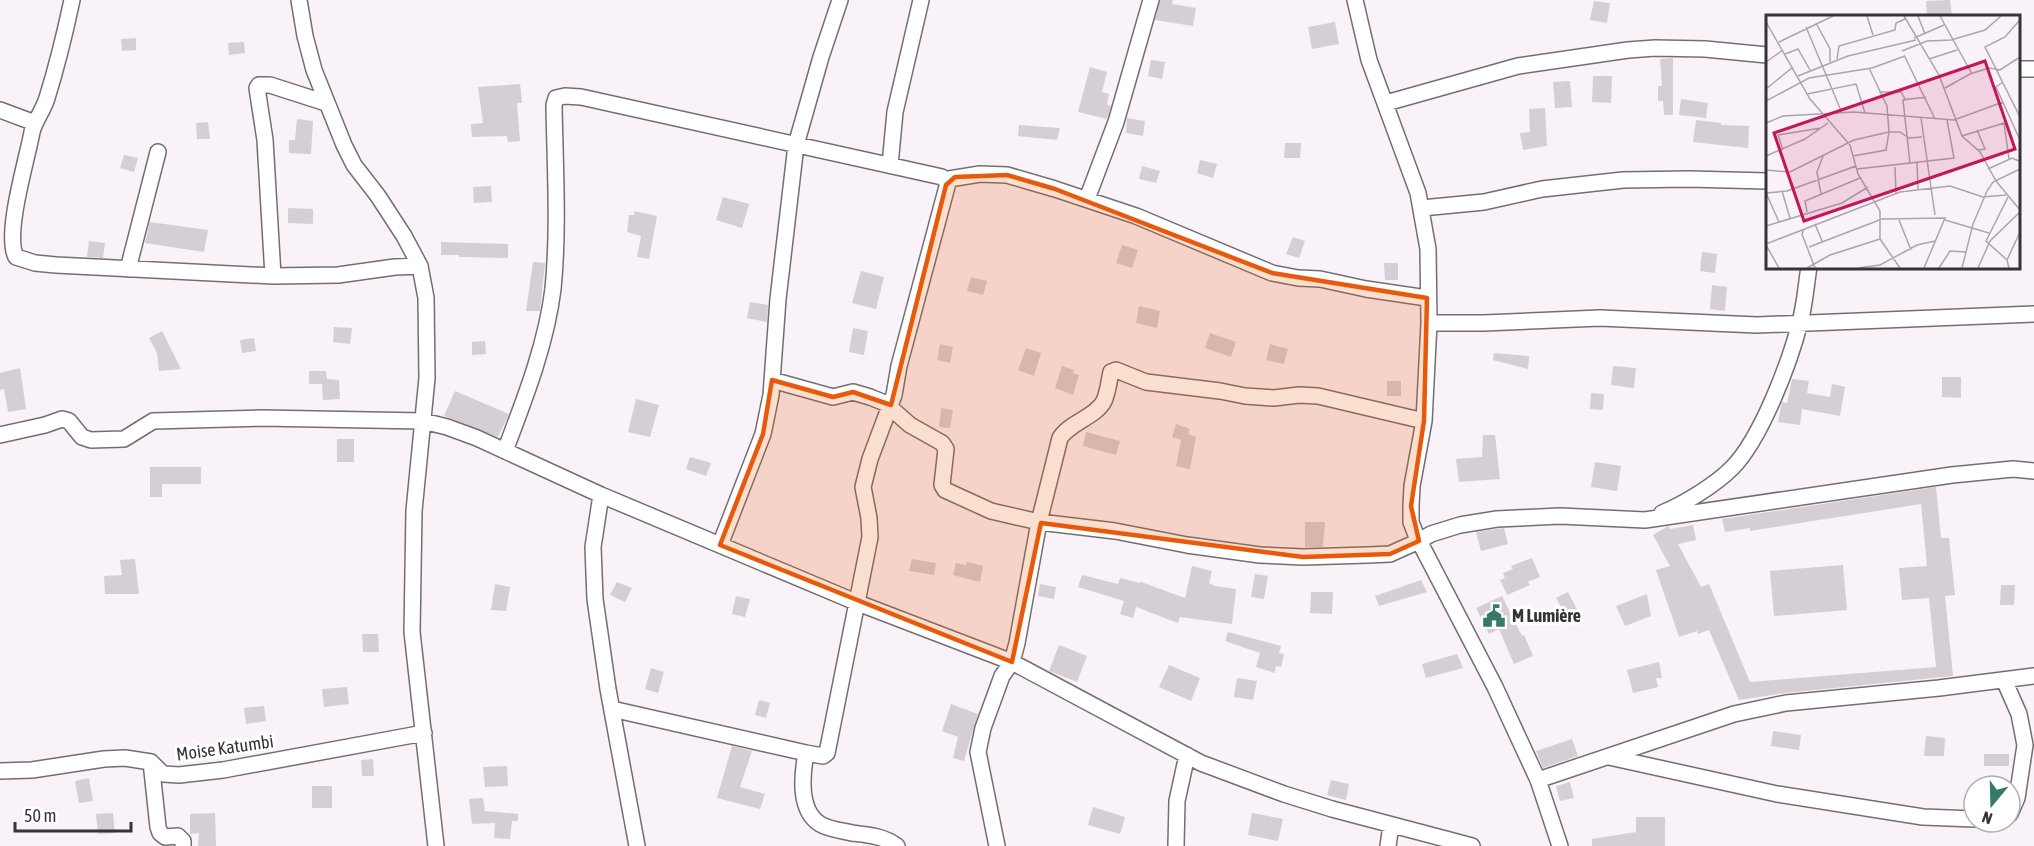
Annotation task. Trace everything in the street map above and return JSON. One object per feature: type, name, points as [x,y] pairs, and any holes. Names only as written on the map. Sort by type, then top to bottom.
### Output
[{"type":"street","points":[[72,0],[47,97],[41,116],[35,123],[15,218],[12,244],[16,257],[56,265],[273,276],[338,275],[420,266]]},
{"type":"street","points":[[299,0],[308,48],[326,103],[344,146],[354,165],[385,206],[420,266],[426,298],[428,338],[423,422],[414,500],[411,589],[412,632],[436,846]]},
{"type":"street","points":[[720,544],[763,434],[772,380],[778,298],[796,145],[840,0]]},
{"type":"street","points":[[890,165],[895,112],[921,0]]},
{"type":"street","points":[[1087,199],[1116,122],[1151,0]]},
{"type":"street","points":[[1355,0],[1369,60],[1422,208],[1428,249],[1429,323],[1424,421],[1412,486],[1411,522],[1495,687],[1538,780],[1560,846]]},
{"type":"street","points":[[1386,103],[1518,66],[1628,50],[1705,49],[1766,55]]},
{"type":"street","points":[[273,276],[265,140],[257,88],[259,85],[270,85],[326,103]]},
{"type":"street","points":[[505,451],[537,364],[553,290],[556,217],[554,105],[556,98],[581,98],[890,165],[938,176],[948,182]]},
{"type":"street","points":[[0,110],[35,123]]},
{"type":"street","points":[[128,269],[158,152]]},
{"type":"street","points":[[612,709],[806,753],[823,756],[827,753],[870,537],[863,487],[870,459],[890,408],[949,179],[980,174],[1007,175],[1136,216],[1272,273],[1427,298]]},
{"type":"street","points":[[1422,208],[1484,202],[1542,189],[1623,180],[1766,181]]},
{"type":"street","points":[[1646,520],[1675,508],[1715,482],[1732,468],[1744,453],[1777,390],[1800,322],[1809,268]]},
{"type":"street","points":[[1429,323],[1600,318],[1756,325],[2034,314]]},
{"type":"street","points":[[997,846],[978,752],[983,728],[1002,676],[1012,662],[1025,607],[1039,522],[1060,438],[1065,430],[1097,409],[1104,401],[1111,372],[1116,370],[1146,382],[1245,396],[1274,398],[1299,395],[1318,396],[1424,421]]},
{"type":"street","points":[[772,380],[833,397],[853,392],[885,403],[910,425],[942,443],[946,449],[942,485],[945,490],[991,511],[1039,522],[1115,531],[1187,545],[1260,555],[1303,558],[1390,554],[1431,534],[1460,525],[1497,519],[1560,516],[1646,520],[1952,475],[2013,469],[2034,471]]},
{"type":"street","points":[[0,435],[62,419],[69,421],[82,437],[91,440],[124,439],[153,421],[261,418],[423,422],[447,427],[601,495],[858,603],[1012,662],[1202,763],[1284,794],[1472,846]]},
{"type":"street","points":[[601,495],[593,547],[595,599],[637,846]]},
{"type":"street","points":[[1538,780],[1734,714],[1786,703],[2034,676]]},
{"type":"street","points":[[2004,680],[2019,714],[2025,745],[2021,774]]},
{"type":"street","name":"Moise Katumbi","points":[[0,771],[32,770],[125,758],[151,762],[163,774],[186,775],[424,734]]},
{"type":"street","points":[[806,753],[803,768],[804,797],[816,821],[822,825],[850,832],[877,836],[897,846]]},
{"type":"street","points":[[1176,846],[1177,801],[1187,755]]},
{"type":"street","points":[[1609,757],[1777,794],[1923,817],[1962,819]]},
{"type":"street","points":[[151,762],[160,833],[165,837],[178,836],[183,841],[183,846]]},
{"type":"street","points":[[1388,846],[1391,825]]},
{"type":"highlighted area","points":[[1007,175],[1055,189],[1272,273],[1427,298],[1424,421],[1411,506],[1419,541],[1390,554],[1303,557],[1041,523],[1012,662],[720,545],[763,434],[772,380],[833,397],[853,392],[891,405],[946,185],[955,177]]},
{"type":"building","points":[[1160,0],[1173,0],[1172,4],[1196,8],[1193,26],[1155,20]]},
{"type":"building","points":[[1950,0],[1952,15],[1927,15],[1926,1]]},
{"type":"building","points":[[1594,1],[1610,3],[1607,23],[1590,20]]},
{"type":"building","points":[[1335,22],[1339,44],[1312,49],[1308,27]]},
{"type":"building","points":[[136,38],[136,50],[122,51],[121,39]]},
{"type":"building","points":[[244,42],[245,53],[229,55],[228,43]]},
{"type":"building","points":[[1673,58],[1673,115],[1664,115],[1663,101],[1658,101],[1658,86],[1662,86],[1660,59]]},
{"type":"building","points":[[1151,60],[1165,62],[1162,79],[1148,76]]},
{"type":"building","points":[[1090,67],[1107,72],[1102,92],[1109,94],[1107,105],[1111,106],[1107,119],[1078,112]]},
{"type":"building","points":[[1593,76],[1612,76],[1611,103],[1592,102]]},
{"type":"building","points":[[1570,81],[1572,107],[1555,108],[1553,82]]},
{"type":"building","points":[[520,84],[522,103],[517,103],[520,141],[508,142],[507,136],[472,137],[471,124],[483,123],[478,87]]},
{"type":"building","points":[[1681,99],[1708,103],[1706,118],[1679,115]]},
{"type":"building","points":[[1545,108],[1547,146],[1523,150],[1520,133],[1530,132],[1529,109]]},
{"type":"building","points":[[1127,118],[1145,121],[1143,136],[1126,133]]},
{"type":"building","points":[[297,119],[313,121],[311,154],[289,153],[289,140],[295,140]]},
{"type":"building","points":[[1696,120],[1721,123],[1721,125],[1749,126],[1748,148],[1693,142]]},
{"type":"building","points":[[208,122],[210,139],[197,139],[196,123]]},
{"type":"building","points":[[1019,125],[1060,128],[1057,140],[1018,136]]},
{"type":"building","points":[[1285,143],[1301,143],[1300,158],[1284,158]]},
{"type":"building","points":[[124,155],[138,158],[134,172],[120,168]]},
{"type":"building","points":[[1200,160],[1217,164],[1213,178],[1197,173]]},
{"type":"building","points":[[1142,166],[1160,171],[1156,183],[1139,179]]},
{"type":"building","points":[[491,186],[492,202],[474,203],[473,187]]},
{"type":"building","points":[[723,197],[749,204],[742,228],[716,220]]},
{"type":"building","points":[[288,208],[313,209],[313,224],[288,223]]},
{"type":"building","points":[[634,211],[657,216],[649,259],[637,257],[641,236],[627,232],[629,215],[634,215]]},
{"type":"building","points":[[150,222],[208,230],[204,252],[145,243]]},
{"type":"building","points":[[1293,237],[1305,241],[1299,258],[1286,254]]},
{"type":"building","points":[[89,241],[105,243],[103,258],[87,257]]},
{"type":"building","points":[[441,242],[508,244],[508,258],[441,255]]},
{"type":"building","points":[[1122,245],[1138,250],[1132,268],[1116,263]]},
{"type":"building","points":[[1702,252],[1717,254],[1715,273],[1700,271]]},
{"type":"building","points":[[533,262],[545,263],[540,311],[526,311]]},
{"type":"building","points":[[1384,263],[1398,263],[1398,280],[1385,280]]},
{"type":"building","points":[[861,271],[884,277],[876,309],[852,303]]},
{"type":"building","points":[[971,277],[987,281],[983,295],[967,291]]},
{"type":"building","points":[[1712,285],[1727,287],[1725,311],[1710,309]]},
{"type":"building","points":[[750,302],[768,305],[767,322],[747,318]]},
{"type":"building","points":[[1139,306],[1160,311],[1157,328],[1136,323]]},
{"type":"building","points":[[334,327],[352,328],[350,344],[333,342]]},
{"type":"building","points":[[853,328],[868,331],[864,355],[849,352]]},
{"type":"building","points":[[162,331],[181,369],[159,371],[157,353],[149,338]]},
{"type":"building","points":[[1210,333],[1236,342],[1231,357],[1205,348]]},
{"type":"building","points":[[254,338],[256,351],[242,353],[240,340]]},
{"type":"building","points":[[485,341],[486,354],[472,355],[472,342]]},
{"type":"building","points":[[940,344],[953,347],[950,363],[937,360]]},
{"type":"building","points":[[1270,344],[1288,349],[1284,364],[1266,360]]},
{"type":"building","points":[[1026,348],[1041,353],[1034,376],[1018,370]]},
{"type":"building","points":[[1494,353],[1529,356],[1528,369],[1493,360]]},
{"type":"building","points":[[1062,366],[1074,370],[1073,373],[1079,375],[1073,395],[1055,388]]},
{"type":"building","points":[[1613,366],[1636,368],[1634,388],[1611,385]]},
{"type":"building","points":[[20,368],[26,409],[8,412],[4,389],[0,390],[0,373]]},
{"type":"building","points":[[309,371],[326,371],[327,379],[339,380],[340,399],[323,400],[322,384],[309,384]]},
{"type":"building","points":[[1942,377],[1961,377],[1961,398],[1942,397]]},
{"type":"building","points":[[1792,379],[1809,381],[1807,393],[1830,397],[1832,384],[1845,387],[1840,416],[1802,409],[1800,425],[1778,422],[1782,402],[1787,403]]},
{"type":"building","points":[[1387,381],[1401,381],[1401,396],[1387,396]]},
{"type":"building","points":[[455,391],[509,414],[498,437],[444,416]]},
{"type":"building","points":[[1591,393],[1604,394],[1603,410],[1590,409]]},
{"type":"building","points":[[636,399],[659,405],[650,437],[628,432]]},
{"type":"building","points":[[941,408],[953,410],[950,428],[939,427]]},
{"type":"building","points":[[1176,424],[1190,429],[1188,434],[1196,437],[1190,469],[1176,466],[1181,440],[1172,437]]},
{"type":"building","points":[[1086,432],[1120,441],[1116,455],[1083,446]]},
{"type":"building","points":[[1483,435],[1495,435],[1500,479],[1459,482],[1456,459],[1482,457]]},
{"type":"building","points":[[337,439],[354,439],[354,462],[337,462]]},
{"type":"building","points":[[690,457],[711,463],[706,476],[686,469]]},
{"type":"building","points":[[1595,462],[1621,466],[1617,491],[1591,487]]},
{"type":"building","points":[[150,467],[201,467],[201,484],[162,484],[162,497],[150,497]]},
{"type":"building","points":[[1936,487],[1941,538],[1949,538],[1955,595],[1945,596],[1953,676],[1785,693],[1739,700],[1709,630],[1679,637],[1656,570],[1670,566],[1653,535],[1668,526],[1670,529],[1693,525],[1696,540],[1678,544],[1701,587],[1709,584],[1750,682],[1936,667],[1929,598],[1902,600],[1899,568],[1927,566],[1921,504],[1750,531],[1750,528],[1725,532],[1722,519]]},
{"type":"building","points":[[1305,522],[1325,522],[1323,547],[1305,547]]},
{"type":"building","points":[[1504,528],[1508,544],[1481,551],[1476,532]]},
{"type":"building","points":[[1532,558],[1540,577],[1528,582],[1530,585],[1507,595],[1500,580],[1505,578],[1503,573],[1513,569],[1511,566]]},
{"type":"building","points":[[135,559],[139,594],[105,594],[104,576],[122,575],[120,560]]},
{"type":"building","points":[[912,559],[936,563],[934,575],[909,571]]},
{"type":"building","points":[[967,562],[983,566],[980,582],[953,575],[956,563],[966,565]]},
{"type":"building","points":[[1843,565],[1847,610],[1774,616],[1770,571]]},
{"type":"building","points":[[1192,566],[1212,571],[1209,583],[1236,589],[1232,624],[1180,617],[1178,623],[1136,607],[1133,618],[1120,614],[1124,601],[1078,587],[1082,575],[1118,584],[1120,578],[1141,582],[1185,598]]},
{"type":"building","points":[[1255,574],[1268,576],[1264,599],[1251,597]]},
{"type":"building","points":[[1421,580],[1427,592],[1379,606],[1375,596]]},
{"type":"building","points":[[617,582],[632,588],[625,602],[610,595]]},
{"type":"building","points":[[495,584],[510,587],[506,611],[491,610]]},
{"type":"building","points":[[1040,584],[1056,587],[1054,599],[1038,596]]},
{"type":"building","points":[[2001,585],[2015,585],[2014,605],[2000,605]]},
{"type":"building","points":[[1311,592],[1333,592],[1332,614],[1310,613]]},
{"type":"building","points":[[1568,592],[1577,609],[1566,615],[1556,598]]},
{"type":"building","points":[[1647,594],[1651,616],[1625,626],[1616,606]]},
{"type":"building","points":[[736,596],[750,599],[745,617],[732,614]]},
{"type":"building","points":[[1502,596],[1533,656],[1514,664],[1499,629],[1489,634],[1476,608]]},
{"type":"building","points":[[1228,632],[1281,646],[1279,653],[1284,654],[1281,667],[1276,666],[1275,673],[1256,667],[1260,653],[1225,641]]},
{"type":"building","points":[[362,634],[378,634],[379,652],[363,652]]},
{"type":"building","points":[[1059,645],[1087,656],[1077,682],[1049,671]]},
{"type":"building","points":[[1457,654],[1463,668],[1426,678],[1422,664]]},
{"type":"building","points":[[1659,662],[1662,678],[1656,678],[1658,687],[1633,693],[1627,670]]},
{"type":"building","points":[[1169,665],[1200,678],[1191,701],[1159,687]]},
{"type":"building","points":[[651,668],[664,672],[658,693],[645,689]]},
{"type":"building","points":[[1237,678],[1257,681],[1253,700],[1234,697]]},
{"type":"building","points":[[347,687],[349,704],[324,707],[322,689]]},
{"type":"building","points":[[759,700],[770,703],[766,718],[755,715]]},
{"type":"building","points":[[951,704],[978,714],[964,761],[953,758],[958,737],[942,731]]},
{"type":"building","points":[[264,706],[266,721],[246,724],[244,708]]},
{"type":"building","points":[[1773,731],[1801,735],[1799,750],[1771,746]]},
{"type":"building","points":[[1926,736],[1945,738],[1944,756],[1924,756]]},
{"type":"building","points":[[1572,739],[1578,756],[1543,768],[1536,751]]},
{"type":"building","points":[[732,746],[752,751],[740,787],[765,794],[760,809],[717,798]]},
{"type":"building","points":[[1984,754],[2009,754],[2009,766],[1984,766]]},
{"type":"building","points":[[373,759],[374,776],[362,776],[361,760]]},
{"type":"building","points":[[507,766],[508,786],[485,787],[483,767]]},
{"type":"building","points":[[89,778],[93,801],[79,803],[75,781]]},
{"type":"building","points":[[1331,780],[1349,784],[1346,800],[1327,795]]},
{"type":"building","points":[[1570,782],[1574,798],[1560,801],[1556,786]]},
{"type":"building","points":[[312,786],[332,786],[332,808],[312,808]]},
{"type":"building","points":[[483,798],[485,811],[518,814],[518,821],[512,821],[510,839],[494,838],[495,823],[472,824],[469,799]]},
{"type":"building","points":[[1093,807],[1125,817],[1120,834],[1088,825]]},
{"type":"building","points":[[113,813],[115,833],[98,834],[96,814]]},
{"type":"building","points":[[215,813],[216,846],[198,846],[199,833],[190,834],[190,814]]},
{"type":"building","points":[[1252,813],[1283,819],[1278,841],[1248,835]]},
{"type":"building","points":[[1636,817],[1665,817],[1665,846],[1592,846],[1592,839],[1636,832]]},
{"type":"place","name":"M Lumière","points":[[1494,616]]}]
